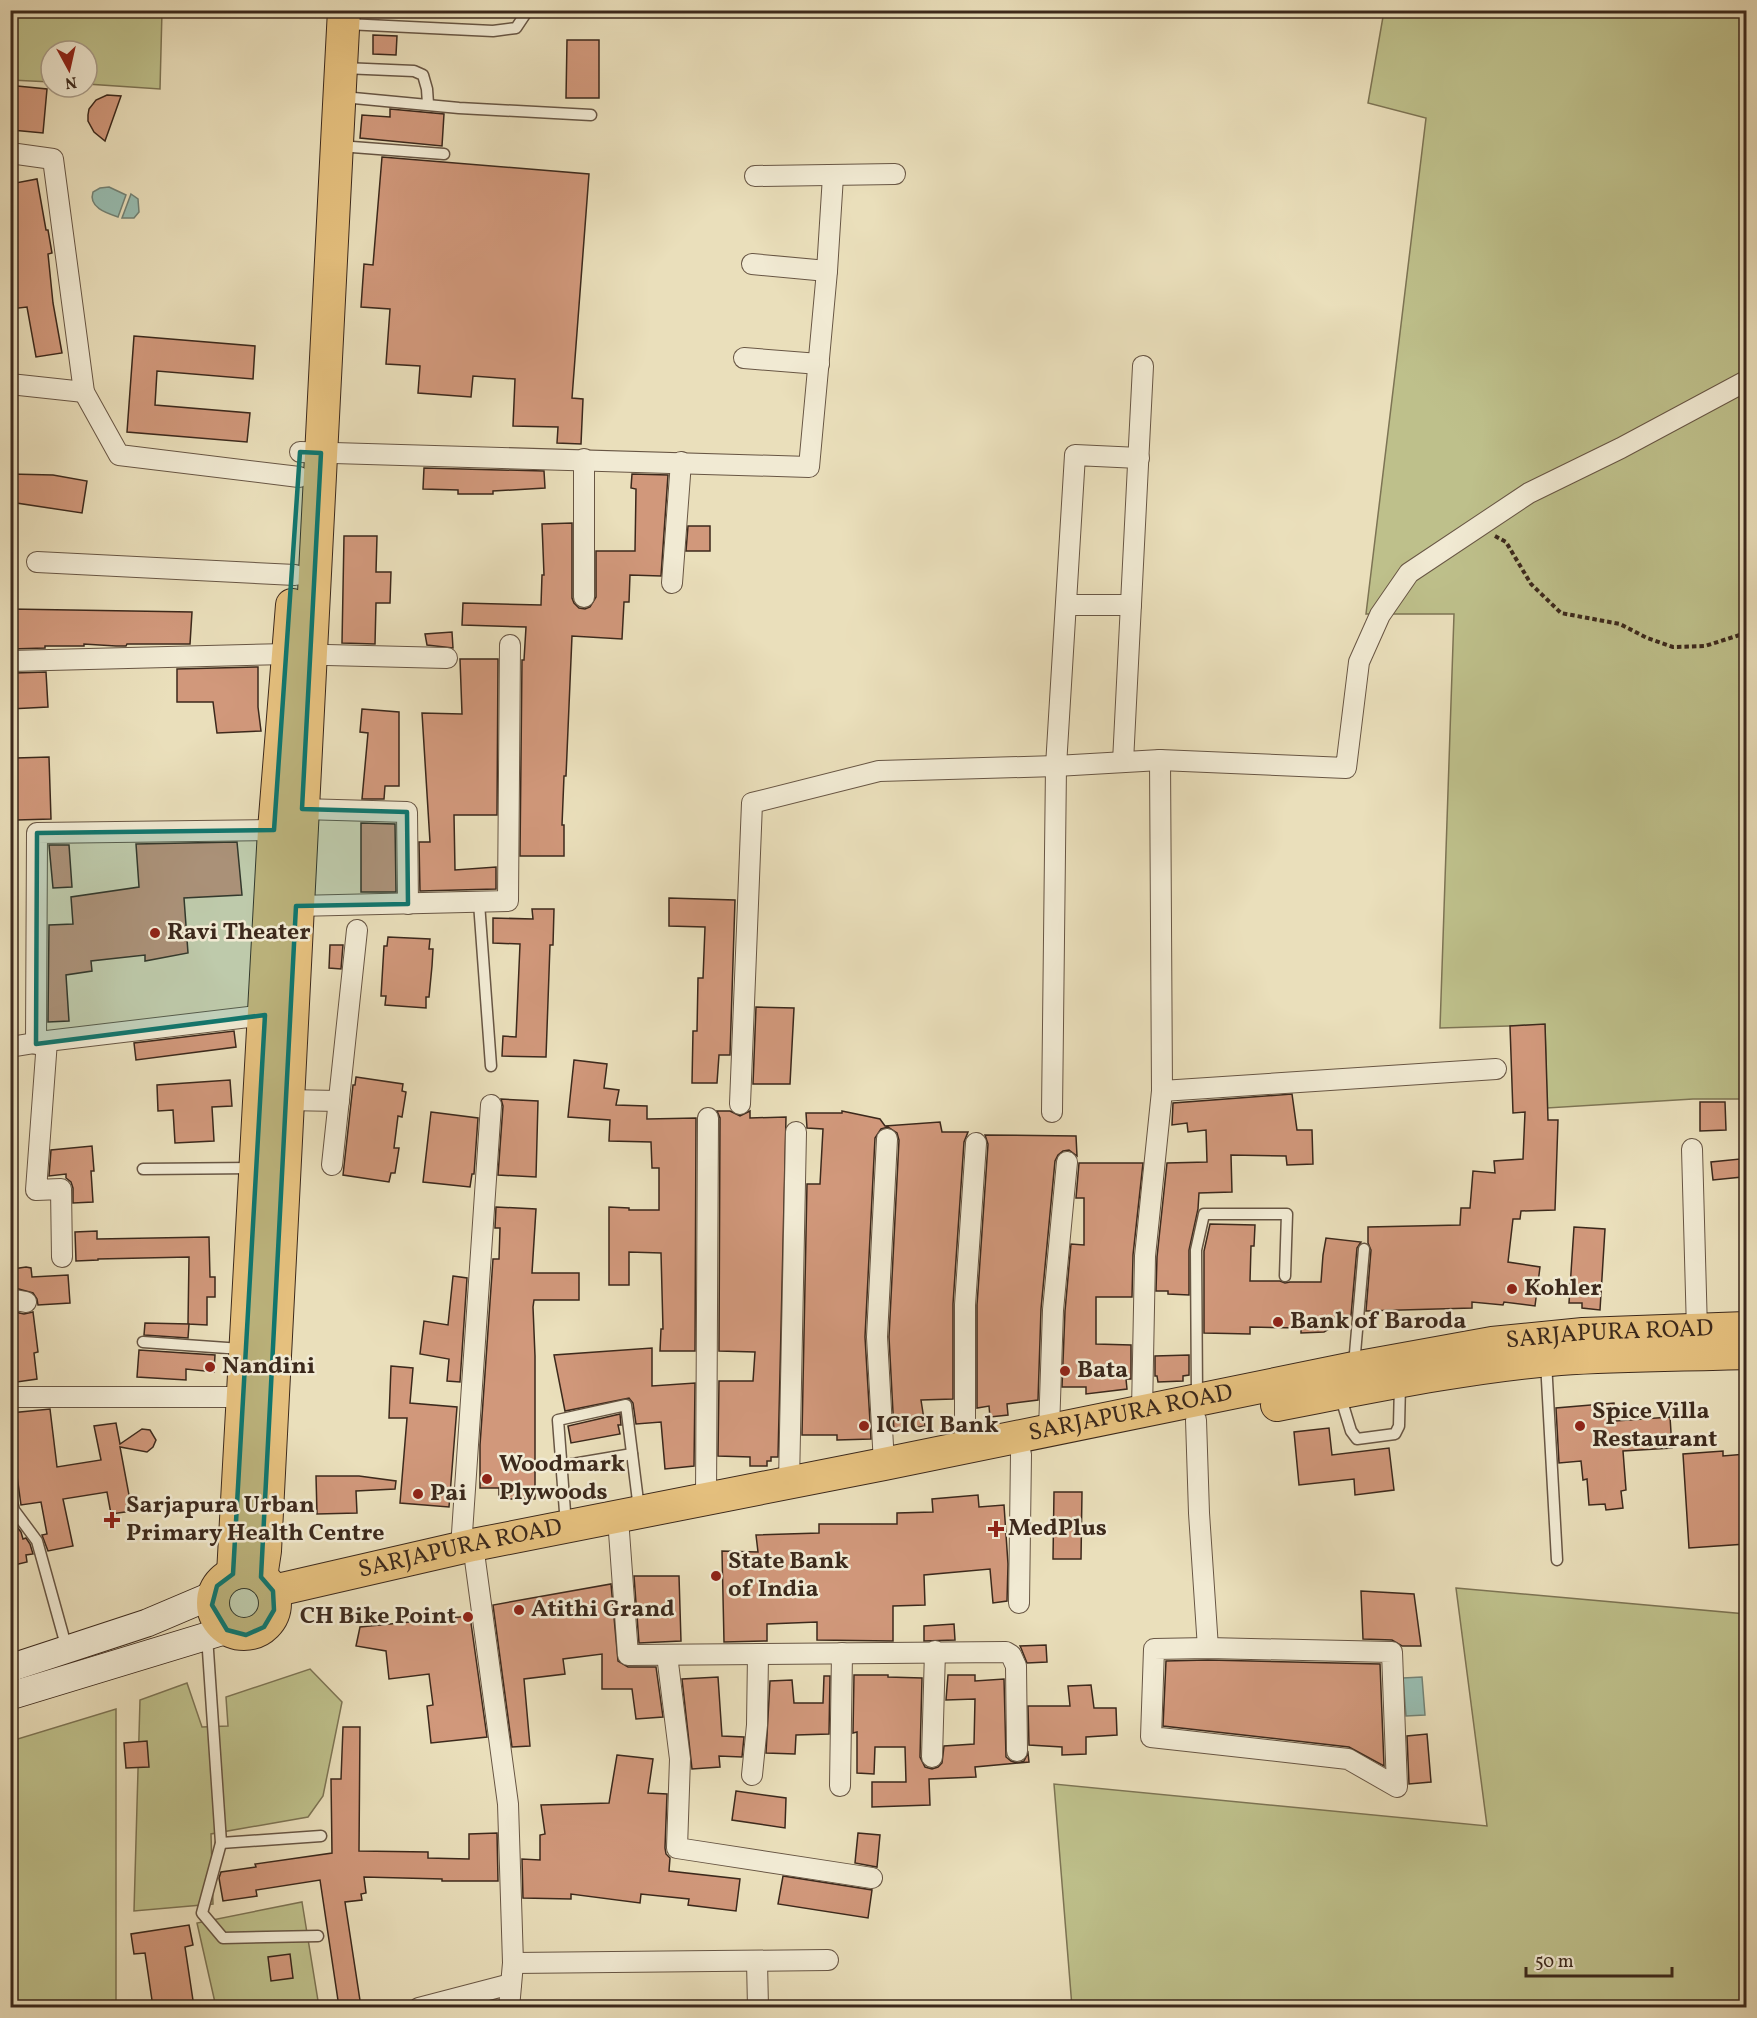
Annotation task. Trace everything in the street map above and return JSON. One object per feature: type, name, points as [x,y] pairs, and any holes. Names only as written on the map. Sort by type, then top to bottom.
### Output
[{"type":"main road","points":[[13,1690],[217,1633],[246,1635],[256,1632],[271,1619],[251,1590],[243,1397],[265,1015],[281,967],[296,906],[302,810],[295,575],[337,146],[340,82],[337,15]]},
{"type":"main road","points":[[217,1633],[212,1605],[251,1590],[265,1551],[285,1100],[274,830],[298,654],[307,460],[337,15]]},
{"type":"main road","name":"SARJAPURA ROAD","points":[[1342,1377],[1400,1381],[1493,1355],[1583,1334],[1746,1328]]},
{"type":"main road","name":"SARJAPURA ROAD","points":[[10,1668],[251,1590],[643,1520],[810,1484],[884,1464],[1049,1430],[1196,1410],[1342,1377],[1493,1355],[1546,1361],[1746,1353]]},
{"type":"main road","name":"SARJAPURA ROAD","points":[[470,1551],[566,1527],[643,1520],[706,1499],[1021,1454],[1148,1417]]},
{"type":"street","points":[[10,153],[53,159],[84,392],[119,455],[307,460],[584,459],[809,466],[827,271],[833,176]]},
{"type":"street","points":[[755,176],[895,174]]},
{"type":"street","points":[[752,264],[827,271]]},
{"type":"street","points":[[744,358],[819,364]]},
{"type":"street","points":[[1123,762],[1143,366]]},
{"type":"street","points":[[740,1104],[752,803],[879,771],[1056,766],[1160,760],[1347,768],[1359,662],[1380,615],[1409,573],[1529,493],[1746,381]]},
{"type":"street","points":[[10,384],[84,392]]},
{"type":"street","points":[[1052,1113],[1056,766],[1075,455],[1138,458]]},
{"type":"street","points":[[584,459],[584,597]]},
{"type":"street","points":[[672,583],[681,462]]},
{"type":"street","points":[[37,562],[295,575]]},
{"type":"street","points":[[1066,605],[1131,605]]},
{"type":"street","points":[[296,906],[508,902],[510,645]]},
{"type":"street","points":[[10,661],[298,654],[447,658]]},
{"type":"street","points":[[1148,1417],[1146,1256],[1162,1091],[1160,760]]},
{"type":"street","points":[[302,810],[407,812],[408,904]]},
{"type":"street","points":[[62,1257],[61,1189],[36,1190],[41,1042],[37,833],[274,830]]},
{"type":"street","points":[[332,1165],[357,930]]},
{"type":"street","points":[[10,1047],[265,1015]]},
{"type":"street","points":[[1162,1091],[1496,1069]]},
{"type":"street","points":[[285,1100],[339,1101]]},
{"type":"street","points":[[491,1105],[470,1551],[508,1804],[513,1963],[509,2007]]},
{"type":"street","points":[[706,1499],[708,1118]]},
{"type":"street","points":[[796,1132],[810,1484]]},
{"type":"street","points":[[884,1464],[877,1337],[887,1139]]},
{"type":"street","points":[[965,1447],[965,1305],[976,1143]]},
{"type":"street","points":[[1692,1149],[1697,1330]]},
{"type":"street","points":[[1049,1430],[1053,1310],[1067,1162]]},
{"type":"street","points":[[10,1397],[243,1397]]},
{"type":"street","points":[[1196,1410],[1199,1513],[1208,1648]]},
{"type":"street","points":[[1019,1603],[1021,1454]]},
{"type":"street","points":[[643,1520],[628,1655],[1000,1651],[1011,1655],[1016,1666],[1017,1751]]},
{"type":"street","points":[[1208,1648],[1392,1652],[1397,1787],[1348,1759],[1151,1737],[1154,1649],[1208,1648]]},
{"type":"street","points":[[932,1757],[934,1652]]},
{"type":"street","points":[[840,1786],[842,1653]]},
{"type":"street","points":[[752,1775],[757,1725],[758,1654]]},
{"type":"street","points":[[668,1655],[680,1759],[677,1848],[872,1878]]},
{"type":"street","points":[[513,1963],[828,1960]]},
{"type":"street","points":[[758,1961],[758,2007]]},
{"type":"street","points":[[419,2007],[511,1984]]},
{"type":"lane","points":[[337,15],[493,31],[516,28],[528,10]]},
{"type":"lane","points":[[340,82],[414,71],[423,75],[428,104]]},
{"type":"lane","points":[[340,82],[428,104],[591,115]]},
{"type":"lane","points":[[337,146],[444,154]]},
{"type":"lane","points":[[478,903],[491,1066]]},
{"type":"lane","points":[[143,1169],[256,1168]]},
{"type":"lane","points":[[1196,1410],[1196,1250],[1204,1214],[1287,1214],[1285,1276]]},
{"type":"lane","points":[[1364,1249],[1342,1377],[1351,1431],[1358,1439],[1395,1434],[1399,1426],[1400,1381]]},
{"type":"lane","points":[[143,1342],[245,1349]]},
{"type":"lane","points":[[1546,1361],[1557,1560]]},
{"type":"lane","points":[[566,1527],[558,1420],[626,1405],[643,1520]]},
{"type":"lane","points":[[561,1466],[632,1454]]},
{"type":"lane","points":[[10,1494],[14,1510],[37,1541],[67,1649]]},
{"type":"lane","points":[[217,1633],[221,1843],[202,1913],[223,1938],[318,1936]]},
{"type":"lane","points":[[221,1843],[321,1836]]},
{"type":"path","points":[[1480,526],[1506,542],[1531,584],[1561,613],[1620,624],[1647,638],[1673,647],[1705,646],[1746,633]]},
{"type":"highlighted area","points":[[300,452],[321,453],[302,809],[407,812],[408,904],[296,906],[261,1577],[273,1591],[274,1610],[264,1627],[246,1635],[227,1630],[212,1605],[217,1586],[233,1574],[265,1015],[36,1044],[37,833],[274,830]]},
{"type":"green space","points":[[10,11],[162,11],[160,89],[99,85],[99,39],[39,39],[39,81],[11,80]]},
{"type":"green space","points":[[1384,11],[1746,11],[1746,1099],[1693,1099],[1547,1108],[1545,1025],[1440,1028],[1454,614],[1366,614],[1426,118],[1368,103]]},
{"type":"green space","points":[[1456,1588],[1746,1614],[1746,2007],[1072,2007],[1054,1784],[1487,1826]]},
{"type":"green space","points":[[310,1669],[342,1702],[323,1796],[308,1817],[211,1834],[213,1904],[134,1911],[140,1700],[187,1683],[202,1727],[228,1726],[226,1697]]},
{"type":"green space","points":[[116,1709],[116,2007],[11,2007],[11,1741]]},
{"type":"green space","points":[[302,1902],[319,2007],[216,2007],[197,1923]]},
{"type":"water","points":[[109,187],[126,195],[118,217],[99,209],[93,202],[93,192]]},
{"type":"water","points":[[131,194],[138,199],[139,212],[134,218],[122,218]]},
{"type":"water","points":[[1422,1677],[1425,1715],[1406,1716],[1403,1678]]},
{"type":"building","points":[[373,35],[397,36],[396,55],[373,54]]},
{"type":"building","points":[[567,40],[599,40],[599,98],[566,98]]},
{"type":"building","points":[[17,86],[39,88],[39,99],[46,99],[43,133],[12,130]]},
{"type":"building","points":[[107,95],[121,96],[105,141],[94,132],[88,121],[89,109],[99,99]]},
{"type":"building","points":[[390,109],[444,114],[442,146],[360,138],[362,115],[390,117]]},
{"type":"building","points":[[382,157],[589,174],[572,398],[583,399],[581,444],[557,443],[558,427],[513,426],[515,379],[473,376],[471,397],[418,393],[420,366],[386,364],[390,309],[361,307],[364,264],[373,265]]},
{"type":"building","points":[[37,179],[52,253],[48,254],[53,303],[62,353],[36,357],[27,307],[10,309],[10,232],[17,231],[10,184]]},
{"type":"building","points":[[134,336],[255,346],[253,379],[157,371],[155,405],[250,413],[247,442],[127,432]]},
{"type":"building","points":[[424,468],[544,471],[545,488],[493,491],[493,494],[458,494],[458,490],[423,489]]},
{"type":"building","points":[[10,474],[53,475],[87,481],[82,513],[10,502]]},
{"type":"building","points":[[632,474],[668,475],[661,576],[630,575],[629,602],[624,602],[622,639],[572,636],[562,825],[564,825],[564,856],[520,856],[522,660],[524,660],[526,627],[462,625],[463,603],[541,605],[542,575],[544,575],[542,524],[572,523],[572,598],[579,608],[590,607],[596,597],[596,551],[635,551],[636,489],[631,488]]},
{"type":"building","points":[[688,526],[710,526],[710,551],[686,551]]},
{"type":"building","points":[[344,536],[377,536],[376,572],[391,572],[390,603],[376,603],[375,644],[342,643]]},
{"type":"building","points":[[10,609],[192,612],[190,644],[116,646],[84,644],[84,646],[10,649]]},
{"type":"building","points":[[452,632],[453,648],[427,645],[425,634]]},
{"type":"building","points":[[460,659],[498,659],[497,815],[454,815],[455,870],[496,867],[496,889],[420,891],[419,842],[430,842],[422,713],[462,714]]},
{"type":"building","points":[[258,667],[258,707],[261,731],[217,733],[213,702],[177,702],[177,669]]},
{"type":"building","points":[[46,672],[48,707],[10,709],[10,681],[15,681],[15,673]]},
{"type":"building","points":[[362,709],[399,712],[399,786],[385,786],[384,799],[362,799],[368,733],[360,732]]},
{"type":"building","points":[[49,757],[51,819],[17,820],[16,758]]},
{"type":"building","points":[[361,823],[395,824],[396,892],[361,892]]},
{"type":"building","points":[[237,842],[242,895],[184,898],[188,953],[145,961],[145,955],[91,961],[92,971],[66,975],[69,1021],[48,1022],[49,925],[73,924],[71,897],[139,887],[136,844]]},
{"type":"building","points":[[49,845],[69,845],[72,887],[53,888]]},
{"type":"building","points":[[669,898],[735,900],[730,1055],[719,1055],[717,1083],[692,1083],[693,1031],[697,1031],[698,978],[703,978],[705,927],[669,926]]},
{"type":"building","points":[[532,909],[554,909],[553,945],[550,945],[546,1057],[502,1056],[503,1036],[516,1037],[520,944],[493,943],[493,918],[533,919]]},
{"type":"building","points":[[388,937],[430,939],[429,949],[433,949],[426,1008],[385,1005],[386,996],[381,996],[384,946],[387,946]]},
{"type":"building","points":[[330,945],[343,945],[341,969],[329,968]]},
{"type":"building","points":[[756,1007],[794,1008],[790,1084],[753,1084]]},
{"type":"building","points":[[1545,1024],[1548,1120],[1558,1120],[1555,1210],[1521,1211],[1520,1219],[1513,1219],[1508,1262],[1540,1267],[1535,1306],[1504,1302],[1503,1305],[1472,1302],[1472,1308],[1366,1311],[1371,1250],[1368,1243],[1368,1227],[1460,1225],[1461,1208],[1470,1208],[1473,1171],[1495,1173],[1494,1161],[1523,1159],[1525,1112],[1513,1113],[1510,1026]]},
{"type":"building","points":[[234,1031],[236,1047],[136,1060],[134,1043]]},
{"type":"building","points":[[574,1060],[607,1064],[604,1088],[619,1090],[616,1105],[647,1106],[647,1119],[696,1118],[695,1351],[660,1351],[661,1329],[663,1329],[661,1253],[629,1252],[629,1285],[609,1285],[609,1207],[659,1210],[659,1168],[652,1168],[651,1142],[609,1141],[610,1120],[568,1117]]},
{"type":"building","points":[[356,1077],[403,1084],[402,1091],[406,1092],[402,1117],[398,1116],[394,1148],[399,1148],[395,1173],[391,1173],[389,1182],[343,1175],[353,1085],[355,1085]]},
{"type":"building","points":[[230,1080],[232,1106],[212,1107],[214,1141],[175,1143],[173,1110],[158,1111],[157,1085]]},
{"type":"building","points":[[1292,1094],[1297,1130],[1312,1130],[1313,1164],[1287,1165],[1286,1156],[1231,1155],[1232,1192],[1199,1193],[1189,1250],[1189,1295],[1156,1291],[1157,1257],[1167,1163],[1207,1162],[1206,1130],[1188,1132],[1187,1123],[1172,1125],[1173,1103]]},
{"type":"building","points":[[501,1099],[538,1101],[536,1177],[498,1175],[503,1106]]},
{"type":"building","points":[[1700,1102],[1725,1102],[1726,1130],[1700,1131]]},
{"type":"building","points":[[717,1111],[730,1111],[740,1116],[750,1111],[750,1118],[786,1117],[778,1457],[771,1457],[771,1461],[767,1461],[767,1466],[750,1466],[750,1457],[718,1456],[719,1381],[753,1381],[755,1352],[719,1351],[720,1118]]},
{"type":"building","points":[[842,1111],[880,1119],[885,1126],[940,1122],[942,1132],[968,1132],[964,1142],[953,1304],[953,1399],[921,1400],[925,1426],[894,1431],[889,1337],[899,1140],[897,1133],[888,1127],[881,1129],[875,1138],[865,1337],[871,1439],[837,1440],[837,1435],[802,1435],[807,1184],[820,1184],[823,1129],[807,1128],[806,1113],[842,1113]]},
{"type":"building","points":[[431,1112],[478,1118],[474,1174],[472,1174],[470,1187],[423,1182]]},
{"type":"building","points":[[985,1135],[1076,1136],[1077,1156],[1069,1150],[1063,1151],[1055,1161],[1041,1309],[1038,1400],[1007,1404],[1008,1415],[990,1417],[989,1406],[977,1408],[977,1305],[988,1144]]},
{"type":"building","points":[[92,1146],[93,1202],[73,1203],[73,1188],[66,1174],[49,1176],[51,1150]]},
{"type":"building","points":[[1740,1159],[1742,1177],[1713,1180],[1711,1162]]},
{"type":"building","points":[[1079,1163],[1143,1163],[1133,1255],[1132,1297],[1096,1297],[1096,1344],[1131,1345],[1131,1379],[1126,1379],[1127,1389],[1086,1394],[1086,1387],[1062,1387],[1071,1244],[1084,1245],[1084,1198],[1076,1198]]},
{"type":"building","points":[[496,1207],[536,1209],[532,1273],[579,1273],[579,1300],[534,1300],[535,1499],[499,1499],[499,1488],[480,1488],[480,1445],[493,1259],[499,1259],[500,1228],[495,1228]]},
{"type":"building","points":[[1210,1224],[1255,1225],[1254,1246],[1251,1246],[1250,1281],[1321,1282],[1326,1238],[1361,1242],[1357,1248],[1351,1316],[1324,1332],[1301,1333],[1301,1328],[1250,1327],[1250,1334],[1204,1333],[1204,1251]]},
{"type":"building","points":[[1574,1227],[1605,1229],[1600,1310],[1582,1308],[1582,1303],[1569,1303]]},
{"type":"building","points":[[97,1231],[97,1239],[209,1237],[210,1277],[215,1277],[215,1297],[207,1297],[207,1325],[188,1324],[189,1257],[76,1261],[75,1232]]},
{"type":"building","points":[[31,1268],[32,1277],[68,1275],[70,1303],[38,1305],[33,1293],[15,1288],[13,1269]]},
{"type":"building","points":[[453,1276],[467,1278],[460,1382],[447,1381],[449,1359],[420,1354],[424,1321],[448,1325]]},
{"type":"building","points":[[10,1311],[24,1314],[33,1312],[38,1352],[34,1353],[37,1379],[10,1383]]},
{"type":"building","points":[[145,1323],[189,1324],[188,1338],[144,1335]]},
{"type":"building","points":[[652,1348],[652,1386],[695,1383],[694,1466],[665,1469],[661,1422],[636,1424],[633,1403],[629,1398],[565,1411],[554,1355]]},
{"type":"building","points":[[139,1350],[215,1355],[214,1372],[186,1369],[186,1380],[137,1377]]},
{"type":"building","points":[[1189,1355],[1189,1375],[1183,1376],[1183,1381],[1158,1382],[1155,1376],[1155,1356]]},
{"type":"building","points":[[391,1366],[413,1368],[410,1403],[457,1407],[449,1507],[400,1503],[407,1418],[389,1418]]},
{"type":"building","points":[[1614,1403],[1616,1421],[1670,1417],[1672,1448],[1623,1451],[1626,1490],[1621,1491],[1623,1508],[1606,1510],[1605,1504],[1589,1505],[1587,1479],[1583,1480],[1581,1461],[1559,1463],[1556,1408]]},
{"type":"building","points":[[50,1409],[57,1467],[101,1460],[94,1426],[116,1423],[120,1444],[142,1429],[150,1430],[156,1440],[147,1452],[120,1447],[132,1511],[111,1514],[107,1492],[63,1499],[73,1546],[48,1551],[42,1535],[47,1534],[41,1502],[21,1505],[13,1446],[10,1447],[10,1413]]},
{"type":"building","points":[[620,1414],[621,1425],[618,1425],[620,1434],[571,1443],[568,1426]]},
{"type":"building","points":[[1329,1428],[1332,1455],[1389,1448],[1394,1490],[1355,1495],[1354,1479],[1299,1485],[1294,1432]]},
{"type":"building","points":[[1723,1451],[1723,1456],[1746,1454],[1746,1544],[1689,1548],[1683,1454]]},
{"type":"building","points":[[316,1476],[359,1476],[396,1481],[395,1489],[356,1491],[357,1513],[317,1514]]},
{"type":"building","points":[[1054,1492],[1082,1492],[1081,1559],[1053,1559]]},
{"type":"building","points":[[978,1495],[979,1507],[1004,1505],[1008,1564],[1007,1601],[993,1603],[990,1569],[924,1575],[925,1605],[893,1606],[893,1641],[817,1640],[817,1622],[767,1624],[767,1641],[724,1642],[722,1551],[758,1552],[756,1535],[819,1533],[819,1524],[897,1524],[897,1513],[933,1512],[932,1499]]},
{"type":"building","points":[[10,1518],[21,1532],[23,1539],[26,1538],[30,1544],[33,1554],[26,1555],[27,1562],[10,1566]]},
{"type":"building","points":[[634,1576],[679,1576],[681,1641],[639,1643]]},
{"type":"building","points":[[611,1584],[618,1661],[628,1667],[656,1667],[663,1717],[636,1719],[632,1689],[602,1689],[602,1654],[563,1659],[565,1674],[524,1679],[530,1746],[512,1747],[493,1605]]},
{"type":"building","points":[[1361,1591],[1414,1594],[1421,1646],[1402,1646],[1392,1640],[1363,1639]]},
{"type":"building","points":[[470,1616],[487,1737],[431,1743],[427,1706],[433,1705],[429,1674],[389,1679],[386,1651],[356,1646],[360,1627]]},
{"type":"building","points":[[954,1624],[955,1640],[924,1641],[924,1626]]},
{"type":"building","points":[[1046,1645],[1047,1662],[1027,1663],[1020,1646]]},
{"type":"building","points":[[1166,1661],[1380,1664],[1384,1766],[1349,1747],[1163,1726]]},
{"type":"building","points":[[854,1675],[922,1678],[920,1757],[925,1767],[932,1769],[942,1763],[944,1746],[974,1744],[975,1699],[946,1700],[948,1675],[975,1675],[975,1681],[1004,1679],[1006,1757],[1018,1763],[1024,1761],[1028,1753],[1029,1762],[975,1767],[976,1777],[929,1779],[930,1805],[872,1807],[872,1782],[906,1782],[905,1747],[875,1747],[874,1774],[857,1773],[857,1732],[853,1733]]},
{"type":"building","points":[[824,1676],[830,1676],[829,1734],[796,1735],[795,1754],[766,1753],[770,1681],[792,1680],[794,1703],[823,1703]]},
{"type":"building","points":[[718,1677],[722,1736],[744,1737],[742,1757],[719,1756],[720,1767],[692,1769],[682,1679]]},
{"type":"building","points":[[1091,1685],[1094,1708],[1116,1708],[1117,1735],[1086,1737],[1086,1754],[1062,1755],[1062,1747],[1029,1745],[1028,1706],[1070,1706],[1068,1686]]},
{"type":"building","points":[[343,1727],[360,1727],[359,1851],[428,1852],[428,1858],[469,1859],[469,1834],[497,1833],[498,1881],[364,1877],[366,1893],[361,1894],[362,1900],[345,1902],[361,2007],[339,2007],[320,1880],[256,1890],[257,1896],[223,1901],[219,1878],[221,1872],[256,1867],[255,1864],[332,1853],[331,1779],[341,1779]]},
{"type":"building","points":[[1427,1734],[1431,1782],[1409,1784],[1407,1736]]},
{"type":"building","points":[[147,1741],[149,1767],[126,1768],[124,1743]]},
{"type":"building","points":[[617,1755],[653,1759],[648,1793],[667,1794],[665,1848],[670,1858],[669,1871],[740,1879],[736,1911],[688,1905],[689,1899],[641,1894],[640,1903],[571,1894],[571,1899],[523,1898],[522,1859],[540,1860],[540,1835],[545,1834],[541,1805],[609,1803]]},
{"type":"building","points":[[736,1791],[786,1798],[785,1828],[732,1820]]},
{"type":"building","points":[[858,1833],[880,1835],[877,1867],[855,1863]]},
{"type":"building","points":[[783,1876],[872,1890],[868,1918],[778,1904]]},
{"type":"building","points":[[189,1925],[193,1945],[185,1947],[194,2007],[153,2007],[145,1953],[134,1954],[131,1934]]},
{"type":"building","points":[[290,1954],[293,1978],[271,1981],[268,1957]]},
{"type":"place","name":"Ravi Theater","points":[[155,933]]},
{"type":"place","name":"Kohler","points":[[1512,1289]]},
{"type":"place","name":"Bank of Baroda","points":[[1278,1322]]},
{"type":"place","name":"Nandini","points":[[210,1367]]},
{"type":"place","name":"Bata","points":[[1065,1371]]},
{"type":"place","name":"ICICI Bank","points":[[864,1426]]},
{"type":"place","name":"Spice Villa Restaurant","points":[[1580,1426]]},
{"type":"place","name":"Woodmark Plywoods","points":[[487,1479]]},
{"type":"place","name":"Pai","points":[[418,1494]]},
{"type":"place","name":"Sarjapura Urban Primary Health Centre","points":[[112,1520]]},
{"type":"place","name":"MedPlus","points":[[996,1529]]},
{"type":"place","name":"State Bank of India","points":[[716,1576]]},
{"type":"place","name":"Atithi Grand","points":[[519,1610]]},
{"type":"place","name":"CH Bike Point","points":[[468,1617]]}]
